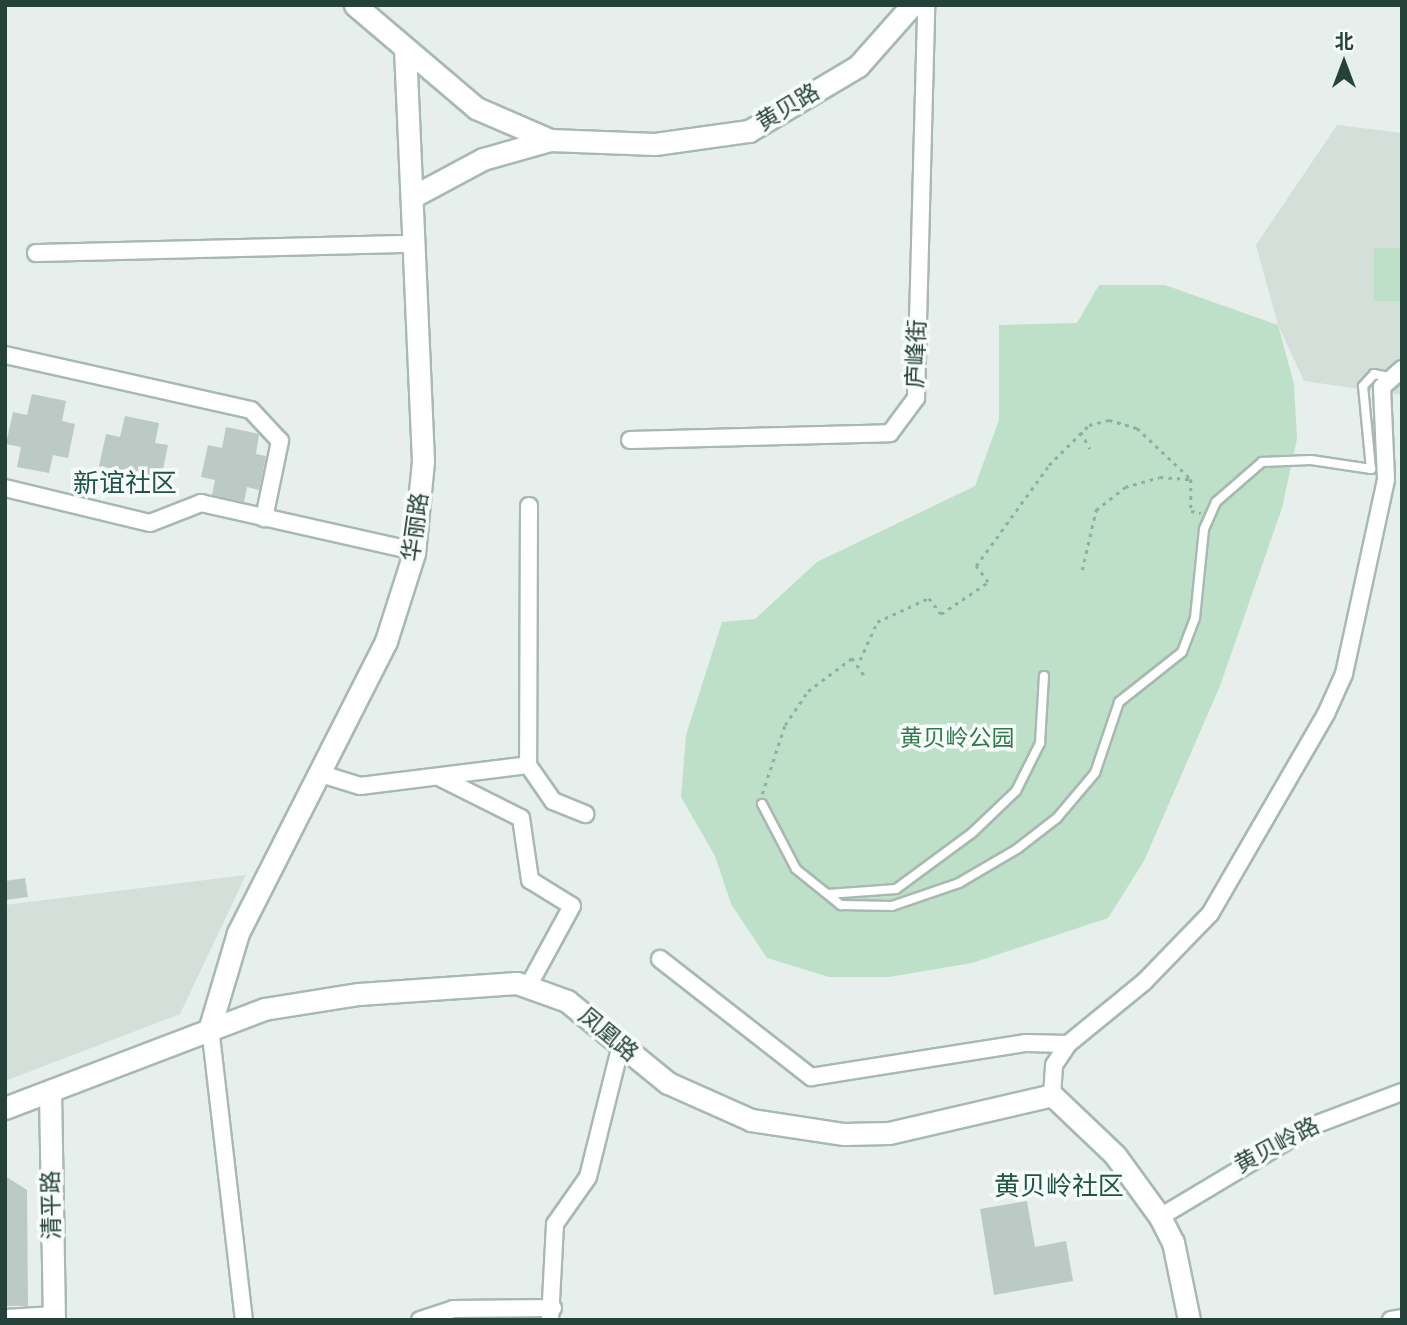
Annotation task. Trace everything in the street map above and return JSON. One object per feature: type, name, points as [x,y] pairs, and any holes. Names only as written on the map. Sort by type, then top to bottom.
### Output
[{"type":"street","points":[[355,5],[405,52]]},
{"type":"street","name":"黄贝路","points":[[412,197],[483,159],[550,140],[655,144],[749,131],[858,66],[912,5]]},
{"type":"street","name":"庐峰街","points":[[630,440],[890,433],[916,398],[926,5]]},
{"type":"street","name":"黄贝路","points":[[405,52],[476,107],[550,140]]},
{"type":"street","name":"华丽路","points":[[209,1027],[239,933],[396,617],[414,551],[423,461],[405,52]]},
{"type":"street","points":[[36,253],[414,244]]},
{"type":"street","points":[[5,355],[251,410],[280,441],[264,517]]},
{"type":"street","points":[[1189,1320],[1173,1241],[1160,1217],[1115,1155],[1052,1095],[1054,1065],[1068,1044],[1144,982],[1210,914],[1326,714],[1343,674],[1387,479],[1382,387],[1396,373]]},
{"type":"street","points":[[5,488],[149,523],[201,503],[414,551]]},
{"type":"street","points":[[529,506],[528,765],[553,801],[585,814]]},
{"type":"street","points":[[318,773],[360,786],[441,778],[528,765]]},
{"type":"street","points":[[441,778],[521,818],[530,880],[572,906],[529,985]]},
{"type":"street","points":[[660,959],[811,1077],[1026,1043],[1068,1044]]},
{"type":"street","name":"凤凰路","points":[[5,1108],[209,1027],[313,1000],[490,982],[529,985],[567,1001],[620,1049],[713,1108],[804,1130],[889,1133],[1052,1095]]},
{"type":"street","points":[[209,1027],[244,1320]]},
{"type":"street","points":[[420,1320],[453,1309],[551,1314],[555,1224],[588,1177],[620,1049]]},
{"type":"street","name":"清平路","points":[[50,1091],[54,1317]]},
{"type":"street","name":"黄贝岭路","points":[[1160,1217],[1312,1126],[1402,1092]]},
{"type":"street","points":[[1160,1217],[1176,1320]]},
{"type":"street","points":[[5,1318],[54,1317]]},
{"type":"street","points":[[1391,1320],[1402,1318]]},
{"type":"lane","points":[[762,804],[796,869],[841,905],[892,906],[959,883],[1057,818],[1095,773],[1119,702],[1182,653],[1195,618],[1210,516],[1216,502],[1262,463],[1311,460],[1371,469],[1363,386],[1374,374],[1396,373]]},
{"type":"lane","points":[[828,894],[896,889],[972,834],[1016,791],[1040,743],[1044,676]]},
{"type":"path","points":[[866,678],[860,660],[877,622],[907,612],[929,598],[941,614],[988,582],[976,566],[991,552],[1049,465],[1081,432],[1109,420],[1137,428],[1192,479],[1191,511],[1210,516]]},
{"type":"path","points":[[1081,432],[1090,449]]},
{"type":"path","points":[[1082,570],[1089,526],[1113,493],[1160,477],[1192,479]]},
{"type":"path","points":[[762,804],[768,766],[794,708],[852,657],[860,660]]},
{"type":"shaded area","points":[[1337,125],[1402,133],[1402,395],[1304,381],[1278,325],[1256,245]]},
{"type":"shaded area","points":[[246,875],[180,1014],[5,1081],[5,905]]},
{"type":"green space","points":[[1374,248],[1402,248],[1402,301],[1374,301]]},
{"type":"green space","name":"黄贝岭公园","points":[[1099,285],[1165,285],[1278,325],[1294,384],[1297,439],[1282,508],[1220,686],[1144,861],[1108,918],[972,963],[889,977],[829,977],[767,958],[731,904],[715,856],[681,797],[686,735],[722,622],[755,619],[817,562],[975,486],[999,420],[999,325],[1077,323]]},
{"type":"building","points":[[32,394],[66,401],[62,421],[75,424],[68,458],[53,455],[49,473],[17,467],[21,447],[6,444],[13,412],[27,415]]},
{"type":"building","points":[[125,416],[159,423],[155,443],[168,445],[161,479],[146,476],[142,495],[110,488],[114,469],[99,466],[106,434],[120,437]]},
{"type":"building","points":[[226,427],[259,434],[256,454],[266,456],[259,490],[247,487],[244,502],[212,495],[215,480],[201,477],[208,445],[222,448]]},
{"type":"building","points":[[25,878],[28,897],[5,900],[5,881]]},
{"type":"building","points":[[5,1176],[27,1190],[28,1306],[5,1306]]},
{"type":"building","points":[[1027,1201],[1035,1247],[1066,1241],[1073,1281],[994,1295],[980,1209]]},
{"type":"district","name":"新谊社区","points":[[125,484]]},
{"type":"district","name":"黄贝岭社区","points":[[1059,1187]]}]
